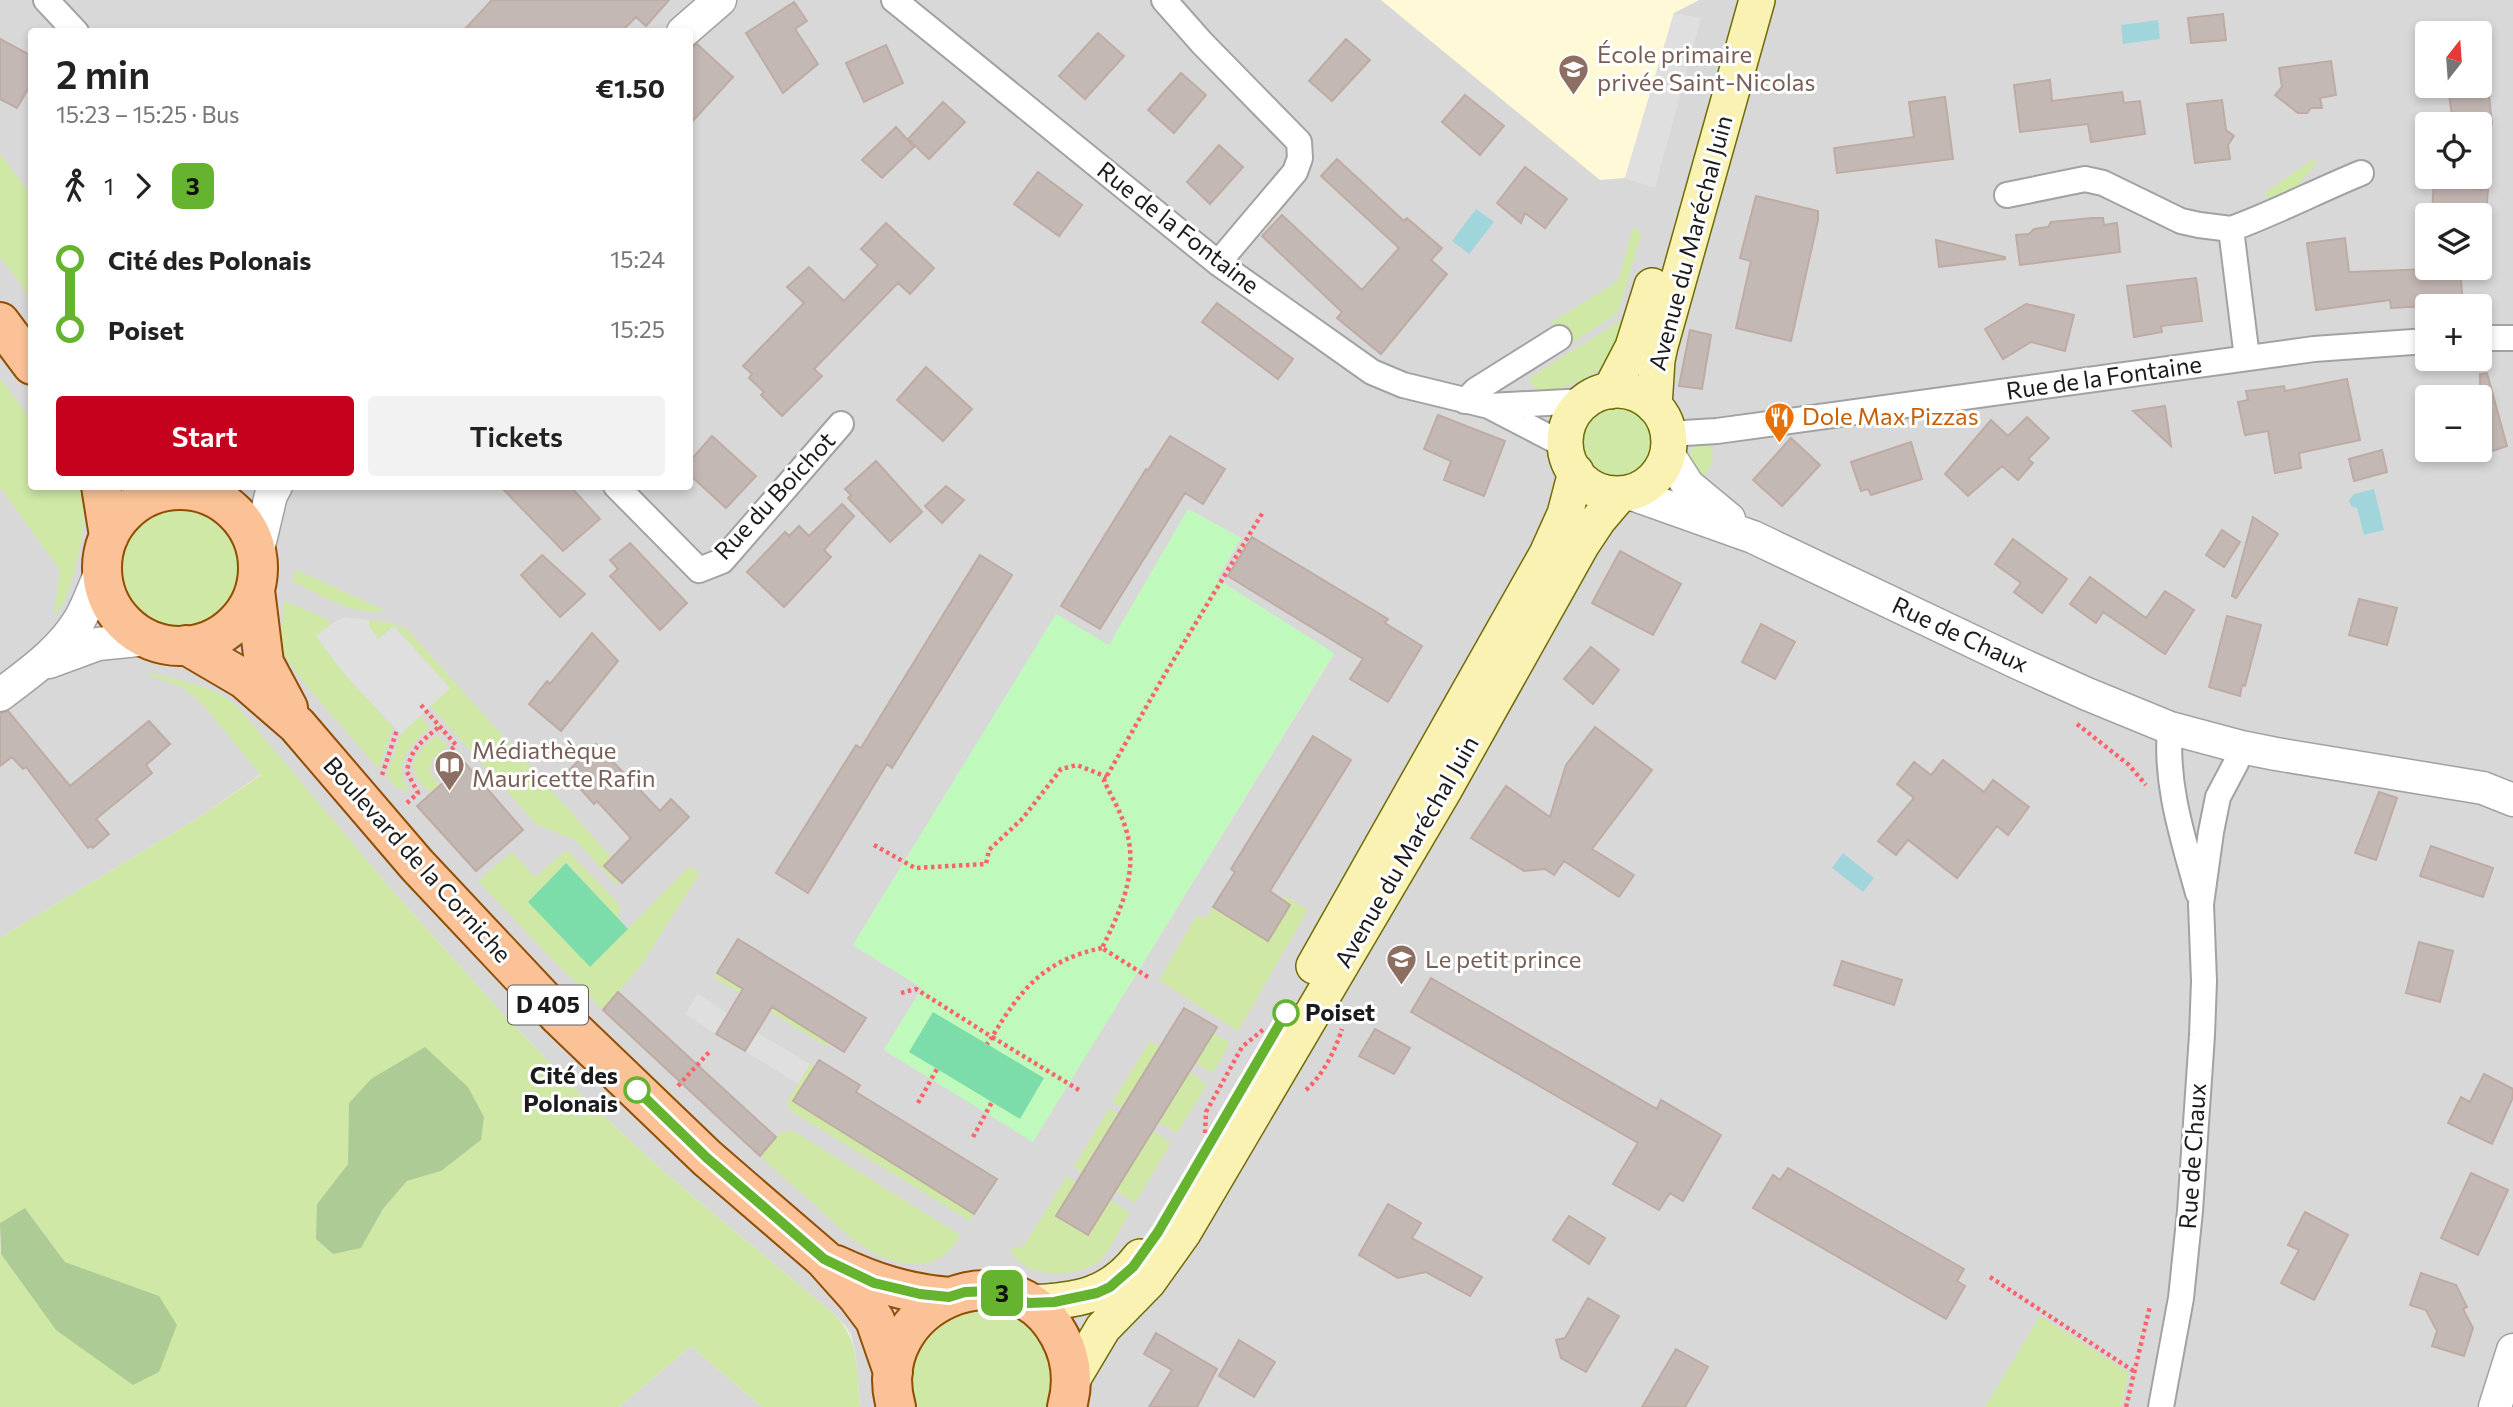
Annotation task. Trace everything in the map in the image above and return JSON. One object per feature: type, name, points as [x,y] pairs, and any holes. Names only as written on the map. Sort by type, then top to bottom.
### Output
[{"type":"main road","name":"Avenue du Maréchal Juin","points":[[1598,396],[1629,359],[1733,0]]},
{"type":"main road","name":"Avenue du Maréchal Juin","points":[[1663,431],[1660,346],[1757,0]]},
{"type":"main road","points":[[0,323],[28,360]]},
{"type":"main road","points":[[1623,391],[1637,394],[1663,431],[1657,476],[1645,486],[1624,493],[1605,493],[1592,487],[1571,459],[1570,421],[1598,396],[1623,391]]},
{"type":"main road","name":"Avenue du Maréchal Juin","points":[[1028,1303],[1081,1298],[1110,1287],[1123,1277],[1153,1240],[1290,1007],[1547,554],[1565,514],[1571,459]]},
{"type":"main road","points":[[100,490],[105,552],[103,581],[112,605],[127,625],[148,639],[173,645],[212,639],[234,624],[250,603],[256,572],[250,533],[237,515],[220,501],[194,490]]},
{"type":"main road","points":[[105,552],[122,516],[141,500],[153,495],[186,490]]},
{"type":"main road","name":"Avenue du Maréchal Juin","points":[[1070,1394],[1103,1328],[1148,1282],[1183,1233],[1410,849],[1582,544],[1598,520],[1624,493]]},
{"type":"main road","name":"D 405","points":[[256,572],[264,663],[298,725]]},
{"type":"main road","name":"Boulevard de la Corniche","points":[[186,645],[244,679],[298,725],[417,865],[558,1015],[707,1158],[824,1259]]},
{"type":"main road","name":"D 405","points":[[824,1259],[874,1283],[920,1294],[949,1297]]},
{"type":"main road","name":"D 405","points":[[824,1259],[875,1320],[895,1389]]},
{"type":"main road","points":[[895,1389],[898,1348],[910,1326],[928,1308],[949,1297],[965,1292],[992,1291],[1011,1295],[1028,1303],[1056,1330],[1068,1354],[1070,1394]]},
{"type":"street","points":[[46,0],[72,28]]},
{"type":"street","points":[[688,28],[720,0]]},
{"type":"street","name":"Rue de la Fontaine","points":[[894,0],[1218,262],[1314,333],[1372,372],[1403,385],[1477,404],[1571,459]]},
{"type":"street","points":[[1164,0],[1299,142],[1300,159],[1295,172],[1218,262]]},
{"type":"street","points":[[2007,195],[2085,179],[2103,183],[2181,220],[2199,226],[2231,229],[2267,216],[2313,192],[2361,173]]},
{"type":"street","points":[[2231,229],[2248,358]]},
{"type":"street","points":[[1477,404],[1476,390],[1559,338]]},
{"type":"street","points":[[2492,338],[2513,338]]},
{"type":"street","name":"Rue de la Fontaine","points":[[1663,431],[1717,431],[2314,349],[2415,342]]},
{"type":"street","name":"Rue de la Fontaine","points":[[1477,404],[1598,396]]},
{"type":"street","name":"Rue du Boichot","points":[[620,490],[699,570],[722,561],[841,424]]},
{"type":"street","name":"Rue de Chaux","points":[[1663,431],[1688,485],[1703,500],[1753,537]]},
{"type":"street","points":[[256,572],[274,490]]},
{"type":"street","name":"Rue de Chaux","points":[[1624,493],[1753,537],[2064,683],[2171,728],[2241,747],[2498,786],[2513,800]]},
{"type":"street","points":[[0,695],[34,669],[68,636],[80,619],[105,552]]},
{"type":"street","points":[[34,669],[98,644],[148,639]]},
{"type":"street","name":"Rue de Chaux","points":[[2171,728],[2168,752],[2171,788],[2201,904]]},
{"type":"street","name":"Rue de Chaux","points":[[2161,1407],[2181,1298],[2190,1211],[2204,981],[2201,904],[2218,797],[2236,764],[2241,747]]},
{"type":"street","points":[[2495,1407],[2513,1350]]},
{"type":"path","points":[[1102,948],[1124,898],[1131,854],[1128,834],[1104,781],[1262,512]]},
{"type":"path","points":[[421,705],[456,745],[439,769],[446,780]]},
{"type":"path","points":[[2070,719],[2129,765],[2146,785],[2151,797]]},
{"type":"path","points":[[404,806],[418,793],[407,772],[411,753],[440,726]]},
{"type":"path","points":[[380,779],[397,730]]},
{"type":"path","points":[[874,845],[915,868],[986,864],[989,850],[1023,818],[1061,769],[1077,765],[1107,777]]},
{"type":"path","points":[[987,1044],[1027,985],[1043,971],[1064,959],[1102,948],[1148,977]]},
{"type":"path","points":[[901,993],[916,989],[1079,1090]]},
{"type":"path","points":[[1203,1156],[1206,1112],[1242,1047],[1290,1007]]},
{"type":"path","points":[[1302,1094],[1314,1083],[1336,1046],[1343,1022]]},
{"type":"path","points":[[675,1090],[711,1050]]},
{"type":"path","points":[[918,1103],[937,1069]]},
{"type":"path","points":[[973,1137],[992,1102]]},
{"type":"path","points":[[1990,1277],[2135,1373]]},
{"type":"path","points":[[2126,1407],[2151,1300]]},
{"type":"shaded area","points":[[0,0],[2513,0],[2513,1407],[860,1407],[856,1357],[851,1334],[846,1326],[665,1173],[581,1095],[503,1014],[390,888],[281,760],[198,818],[0,938]],"holes":[[[1188,509],[1241,538],[1217,579],[1334,654],[1033,1141],[884,1050],[922,988],[853,945],[1056,615],[1109,646]],[[225,523],[241,548],[158,629],[135,613]]]},
{"type":"shaded area","name":"École primaire privée Saint-Nicolas","points":[[1381,0],[1699,0],[1674,13],[1625,178],[1600,180]]},
{"type":"shaded area","points":[[1674,13],[1701,18],[1655,188],[1625,178]]},
{"type":"shaded area","points":[[345,617],[369,620],[369,627],[378,639],[394,626],[450,688],[401,734],[345,675],[316,636]]},
{"type":"shaded area","points":[[698,994],[728,1014],[716,1034],[685,1014]]},
{"type":"shaded area","points":[[756,1032],[810,1064],[798,1084],[745,1051]]},
{"type":"shaded area","points":[[691,1346],[762,1407],[619,1407]]},
{"type":"green space","points":[[0,154],[28,191],[28,294],[0,257]]},
{"type":"green space","points":[[2315,158],[2316,164],[2290,195],[2267,200],[2266,192]]},
{"type":"green space","points":[[1633,228],[1641,235],[1618,313],[1567,346],[1552,322],[1618,281]]},
{"type":"green space","points":[[1628,316],[1614,351],[1602,367],[1575,382],[1538,394],[1529,378]]},
{"type":"green space","points":[[0,378],[28,416],[28,490],[81,491],[84,520],[77,559],[70,586],[54,616],[60,570],[0,487]]},
{"type":"green space","points":[[1618,405],[1632,408],[1644,416],[1652,428],[1655,442],[1652,456],[1644,468],[1632,476],[1618,479],[1604,476],[1592,468],[1584,456],[1581,442],[1584,428],[1592,416],[1604,408]]},
{"type":"green space","points":[[1711,445],[1713,460],[1702,483],[1689,462],[1690,451],[1696,446]]},
{"type":"green space","points":[[181,506],[205,510],[226,524],[240,545],[244,569],[240,593],[226,614],[205,628],[181,632],[157,628],[136,614],[122,593],[118,569],[122,545],[136,524],[157,510]]},
{"type":"green space","points":[[1188,509],[1241,538],[1217,579],[1334,653],[1033,1142],[884,1050],[922,988],[853,945],[1056,614],[1109,645]]},
{"type":"green space","points":[[296,570],[384,610],[362,611],[324,597],[292,581]]},
{"type":"green space","points":[[284,601],[327,619],[331,624],[317,636],[345,675],[393,727],[379,769],[285,657],[281,642]]},
{"type":"green space","points":[[369,620],[391,623],[407,629],[612,858],[604,866],[622,883],[615,883],[574,839],[537,825],[430,706],[450,688],[395,627],[379,639],[368,627]]},
{"type":"green space","points":[[153,673],[197,685],[219,694],[237,706],[390,888],[503,1014],[581,1095],[665,1173],[834,1314],[849,1335],[853,1346],[860,1407],[762,1407],[691,1346],[619,1407],[0,1407],[0,1249],[1,1255],[108,1278],[65,1262],[26,1209],[0,1223],[0,938],[198,818],[261,775],[201,702],[182,687],[146,674]],"holes":[[[348,1164],[441,1171],[407,1181],[383,1209],[361,1248],[317,1204]]]},
{"type":"green space","points":[[420,716],[430,727],[411,747],[402,764],[403,781],[409,789],[404,791],[386,776],[401,734]]},
{"type":"green space","points":[[437,735],[448,746],[433,759],[429,770],[439,786],[431,793],[416,776],[413,763],[421,750]]},
{"type":"green space","points":[[512,852],[535,877],[564,852],[569,852],[617,902],[621,909],[617,918],[567,863],[590,967],[687,869],[692,868],[700,873],[640,967],[603,1010],[478,881]]},
{"type":"green space","points":[[566,863],[628,929],[590,967],[528,902]]},
{"type":"green space","points":[[1284,896],[1308,910],[1238,1031],[1159,980],[1196,916],[1202,918],[1209,915],[1213,907],[1268,941],[1290,905],[1282,900]]},
{"type":"green space","points":[[717,973],[829,1043],[827,1047],[714,977]]},
{"type":"green space","points":[[933,1012],[1044,1078],[1020,1119],[909,1052]]},
{"type":"green space","points":[[1214,1033],[1230,1043],[1213,1073],[1195,1063]]},
{"type":"green space","points":[[1150,1041],[1160,1047],[1123,1108],[1112,1102]]},
{"type":"green space","points":[[425,1047],[468,1087],[484,1117],[481,1140],[441,1171],[407,1181],[383,1209],[361,1248],[333,1254],[316,1239],[317,1204],[348,1164],[349,1103],[371,1079]]},
{"type":"green space","points":[[810,1064],[815,1066],[794,1101],[974,1214],[970,1221],[791,1111],[788,1100]]},
{"type":"green space","points":[[1190,1072],[1207,1085],[1177,1133],[1158,1122]]},
{"type":"green space","points":[[1109,1108],[1119,1114],[1082,1173],[1074,1167]]},
{"type":"green space","points":[[1153,1131],[1171,1143],[1135,1203],[1116,1191]]},
{"type":"green space","points":[[795,1132],[960,1235],[957,1241],[941,1257],[923,1263],[891,1260],[862,1246],[760,1156],[780,1133]]},
{"type":"green space","points":[[1067,1176],[1076,1183],[1056,1216],[1088,1235],[1110,1200],[1130,1213],[1097,1263],[1062,1274],[1037,1271],[1016,1259],[1010,1249],[1024,1246]]},
{"type":"green space","points":[[25,1208],[65,1262],[159,1296],[177,1325],[159,1372],[133,1385],[56,1330],[1,1254],[0,1223]]},
{"type":"green space","points":[[992,1306],[1028,1321],[1054,1361],[1052,1407],[912,1407],[907,1369],[937,1320]]},
{"type":"green space","points":[[2040,1316],[2129,1373],[2121,1407],[1985,1407]]},
{"type":"water","points":[[2158,20],[2160,39],[2123,44],[2121,25]]},
{"type":"water","points":[[1476,209],[1494,222],[1469,254],[1452,241]]},
{"type":"water","points":[[2374,489],[2384,530],[2364,535],[2357,508],[2351,506],[2349,500],[2354,494]]},
{"type":"water","points":[[1843,853],[1874,878],[1863,892],[1832,868]]},
{"type":"building","points":[[492,0],[669,0],[646,26],[636,17],[625,28],[466,28]]},
{"type":"building","points":[[794,2],[807,21],[795,29],[818,64],[783,93],[746,33]]},
{"type":"building","points":[[2223,14],[2226,40],[2191,43],[2188,18]]},
{"type":"building","points":[[1098,33],[1124,56],[1085,99],[1059,76]]},
{"type":"building","points":[[0,39],[28,54],[28,89],[17,108],[0,99]]},
{"type":"building","points":[[1346,39],[1370,60],[1332,101],[1309,81]]},
{"type":"building","points":[[697,44],[733,77],[693,121],[693,47]]},
{"type":"building","points":[[886,45],[903,83],[864,102],[846,63]]},
{"type":"building","points":[[2331,61],[2336,95],[2320,98],[2322,108],[2311,108],[2307,113],[2298,113],[2275,95],[2282,87],[2279,68]]},
{"type":"building","points":[[1181,73],[1206,95],[1174,133],[1148,110]]},
{"type":"building","points":[[2050,80],[2052,101],[2122,92],[2124,103],[2140,101],[2145,134],[2091,142],[2088,124],[2020,132],[2014,85]]},
{"type":"building","points":[[1465,95],[1504,126],[1480,155],[1442,122]]},
{"type":"building","points":[[1945,97],[1953,159],[1837,173],[1834,148],[1914,137],[1909,102]]},
{"type":"building","points":[[2450,98],[2489,98],[2491,112],[2451,112]]},
{"type":"building","points":[[2222,100],[2226,130],[2234,136],[2228,145],[2230,159],[2195,163],[2187,104]]},
{"type":"building","points":[[943,102],[965,122],[929,159],[908,139]]},
{"type":"building","points":[[896,127],[914,147],[882,178],[862,160]]},
{"type":"building","points":[[1219,145],[1243,167],[1210,204],[1187,182]]},
{"type":"building","points":[[1337,159],[1404,221],[1407,218],[1442,248],[1431,260],[1447,274],[1381,354],[1337,318],[1342,312],[1262,236],[1282,215],[1362,290],[1399,248],[1321,176]]},
{"type":"building","points":[[1525,167],[1567,199],[1545,228],[1525,213],[1521,223],[1497,203]]},
{"type":"building","points":[[1038,172],[1082,205],[1059,236],[1014,204]]},
{"type":"building","points":[[2433,189],[2488,190],[2487,203],[2433,203]]},
{"type":"building","points":[[1756,196],[1818,211],[1791,341],[1736,328],[1751,261],[1740,258]]},
{"type":"building","points":[[2103,218],[2104,225],[2117,223],[2120,252],[2020,265],[2016,235],[2029,234],[2034,229],[2048,227],[2051,222]]},
{"type":"building","points":[[886,223],[934,268],[910,294],[898,283],[814,369],[822,376],[782,416],[761,395],[764,392],[749,378],[752,374],[743,366],[804,303],[787,287],[809,267],[844,301],[878,265],[861,249]]},
{"type":"building","points":[[2345,238],[2349,272],[2415,270],[2415,280],[2461,280],[2462,294],[2415,294],[2415,307],[2391,308],[2390,300],[2316,310],[2307,243]]},
{"type":"building","points":[[1936,240],[2005,257],[2005,259],[1939,267]]},
{"type":"building","points":[[2196,278],[2202,321],[2161,326],[2162,332],[2134,337],[2127,286]]},
{"type":"building","points":[[1217,303],[1293,359],[1278,379],[1202,322]]},
{"type":"building","points":[[2026,304],[2074,315],[2065,351],[2031,342],[2003,359],[1985,329]]},
{"type":"building","points":[[1690,330],[1711,335],[1702,389],[1679,386]]},
{"type":"building","points":[[926,367],[972,409],[943,441],[897,400]]},
{"type":"building","points":[[2487,373],[2490,385],[2480,385],[2480,374]]},
{"type":"building","points":[[2347,379],[2360,440],[2299,453],[2301,468],[2275,473],[2268,431],[2245,435],[2238,402],[2248,400],[2246,391],[2284,386],[2285,391]]},
{"type":"building","points":[[2492,391],[2507,446],[2492,451]]},
{"type":"building","points":[[2165,406],[2171,446],[2133,411]]},
{"type":"building","points":[[1438,415],[1505,441],[1484,496],[1444,480],[1451,461],[1424,449]]},
{"type":"building","points":[[2027,417],[2049,438],[2028,459],[2033,463],[2018,480],[2002,466],[1968,496],[1945,474],[1991,420],[2008,436]]},
{"type":"building","points":[[712,436],[756,476],[726,508],[693,478],[693,458]]},
{"type":"building","points":[[1170,436],[1225,469],[1203,504],[1185,493],[1100,629],[1061,606],[1146,469],[1148,470]]},
{"type":"building","points":[[1791,438],[1820,465],[1782,506],[1753,480]]},
{"type":"building","points":[[1911,442],[1922,479],[1871,495],[1868,489],[1861,491],[1851,462]]},
{"type":"building","points":[[2382,450],[2387,472],[2354,481],[2349,459]]},
{"type":"building","points":[[876,461],[922,512],[890,542],[848,498],[851,495],[845,489]]},
{"type":"building","points":[[946,486],[964,500],[942,523],[925,506]]},
{"type":"building","points":[[504,490],[574,490],[600,519],[563,551]]},
{"type":"building","points":[[842,504],[854,516],[824,550],[831,557],[784,607],[747,572],[785,532],[789,536],[799,526],[809,536]]},
{"type":"building","points":[[2253,517],[2278,534],[2236,598],[2232,596]]},
{"type":"building","points":[[2222,530],[2240,542],[2224,567],[2206,555]]},
{"type":"building","points":[[1252,537],[1388,619],[1385,623],[1422,646],[1388,702],[1350,679],[1363,659],[1228,576]]},
{"type":"building","points":[[2013,539],[2067,579],[2042,613],[2014,592],[2021,583],[1995,564]]},
{"type":"building","points":[[630,543],[687,603],[660,630],[610,576],[618,569],[610,560]]},
{"type":"building","points":[[1620,551],[1681,584],[1653,635],[1592,603]]},
{"type":"building","points":[[542,555],[585,594],[560,617],[521,575]]},
{"type":"building","points":[[980,555],[1012,575],[892,768],[887,764],[808,893],[776,873],[856,745],[861,748]]},
{"type":"building","points":[[2090,577],[2146,618],[2165,591],[2194,610],[2165,654],[2103,612],[2096,623],[2070,604]]},
{"type":"building","points":[[2359,599],[2397,608],[2387,645],[2349,635]]},
{"type":"building","points":[[2227,616],[2261,625],[2240,696],[2209,687]]},
{"type":"building","points":[[1761,624],[1795,642],[1775,679],[1742,662]]},
{"type":"building","points":[[592,633],[618,661],[561,731],[529,704],[547,681],[550,684]]},
{"type":"building","points":[[1591,647],[1619,670],[1593,704],[1564,679]]},
{"type":"building","points":[[8,711],[70,786],[149,721],[170,744],[146,765],[152,773],[96,819],[109,834],[93,848],[88,848],[26,767],[23,769],[12,757],[0,766],[0,713]]},
{"type":"building","points":[[1595,727],[1652,770],[1592,849],[1634,875],[1619,897],[1564,861],[1554,875],[1545,869],[1524,871],[1471,838],[1506,786],[1550,817],[1566,765]]},
{"type":"building","points":[[1313,736],[1351,760],[1270,891],[1290,905],[1268,941],[1213,907],[1235,872],[1231,869]]},
{"type":"building","points":[[596,744],[660,811],[671,799],[689,817],[622,883],[604,866],[631,838],[597,801],[594,804],[566,773]]},
{"type":"building","points":[[1943,760],[1984,792],[1993,780],[2029,807],[2008,835],[1997,826],[1957,878],[1908,840],[1896,855],[1878,841],[1914,798],[1897,784],[1914,762],[1931,775]]},
{"type":"building","points":[[465,763],[523,830],[476,871],[417,806]]},
{"type":"building","points":[[2379,792],[2397,798],[2376,860],[2355,853]]},
{"type":"building","points":[[2431,846],[2493,868],[2483,897],[2420,876]]},
{"type":"building","points":[[738,939],[866,1018],[844,1052],[772,1007],[745,1051],[716,1034],[743,989],[717,973]]},
{"type":"building","points":[[2419,942],[2453,951],[2440,1002],[2406,993]]},
{"type":"building","points":[[1842,961],[1902,980],[1894,1005],[1834,985]]},
{"type":"building","points":[[1431,978],[1657,1109],[1661,1100],[1721,1135],[1683,1201],[1670,1193],[1659,1210],[1613,1184],[1638,1143],[1411,1012]]},
{"type":"building","points":[[618,992],[776,1137],[760,1156],[603,1010]]},
{"type":"building","points":[[1184,1008],[1217,1027],[1088,1235],[1056,1216]]},
{"type":"building","points":[[1375,1029],[1410,1048],[1394,1074],[1359,1056]]},
{"type":"building","points":[[819,1060],[860,1085],[856,1092],[997,1179],[974,1214],[793,1101]]},
{"type":"building","points":[[2484,1074],[2513,1089],[2513,1097],[2492,1144],[2448,1123],[2461,1097],[2470,1102]]},
{"type":"building","points":[[1788,1168],[1964,1269],[1957,1281],[1965,1286],[1946,1319],[1753,1208],[1773,1175],[1780,1180]]},
{"type":"building","points":[[2471,1173],[2508,1190],[2478,1255],[2441,1238]]},
{"type":"building","points":[[1388,1204],[1421,1223],[1412,1238],[1482,1277],[1470,1296],[1426,1272],[1398,1278],[1359,1255]]},
{"type":"building","points":[[2305,1212],[2348,1235],[2314,1300],[2281,1283],[2299,1250],[2288,1245]]},
{"type":"building","points":[[1569,1216],[1605,1238],[1589,1264],[1553,1240]]},
{"type":"building","points":[[2421,1273],[2456,1285],[2467,1307],[2463,1309],[2473,1328],[2464,1356],[2432,1346],[2437,1331],[2426,1310],[2410,1305]]},
{"type":"building","points":[[1588,1298],[1619,1316],[1586,1372],[1561,1358],[1556,1340],[1565,1338]]},
{"type":"building","points":[[1156,1333],[1217,1369],[1197,1407],[1149,1407],[1172,1370],[1144,1354]]},
{"type":"building","points":[[1239,1340],[1275,1362],[1254,1397],[1219,1376]]},
{"type":"building","points":[[1676,1349],[1708,1367],[1685,1407],[1642,1407]]},
{"type":"bus line","name":"3","points":[[637,1090],[707,1158],[824,1259],[874,1283],[920,1294],[949,1297],[983,1290],[1011,1295],[1028,1303],[1054,1302],[1097,1293],[1110,1287],[1133,1267],[1158,1232],[1286,1013]]},
{"type":"place","name":"École primaire privée Saint-Nicolas","points":[[1574,96]]},
{"type":"place","name":"Dole Max Pizzas","points":[[1779,444]]},
{"type":"place","name":"Médiathèque Mauricette Rafin","points":[[449,792]]},
{"type":"place","name":"Le petit prince","points":[[1402,987]]},
{"type":"place","name":"Poiset","points":[[1286,1013]]},
{"type":"place","name":"Cité des Polonais","points":[[637,1090]]}]
